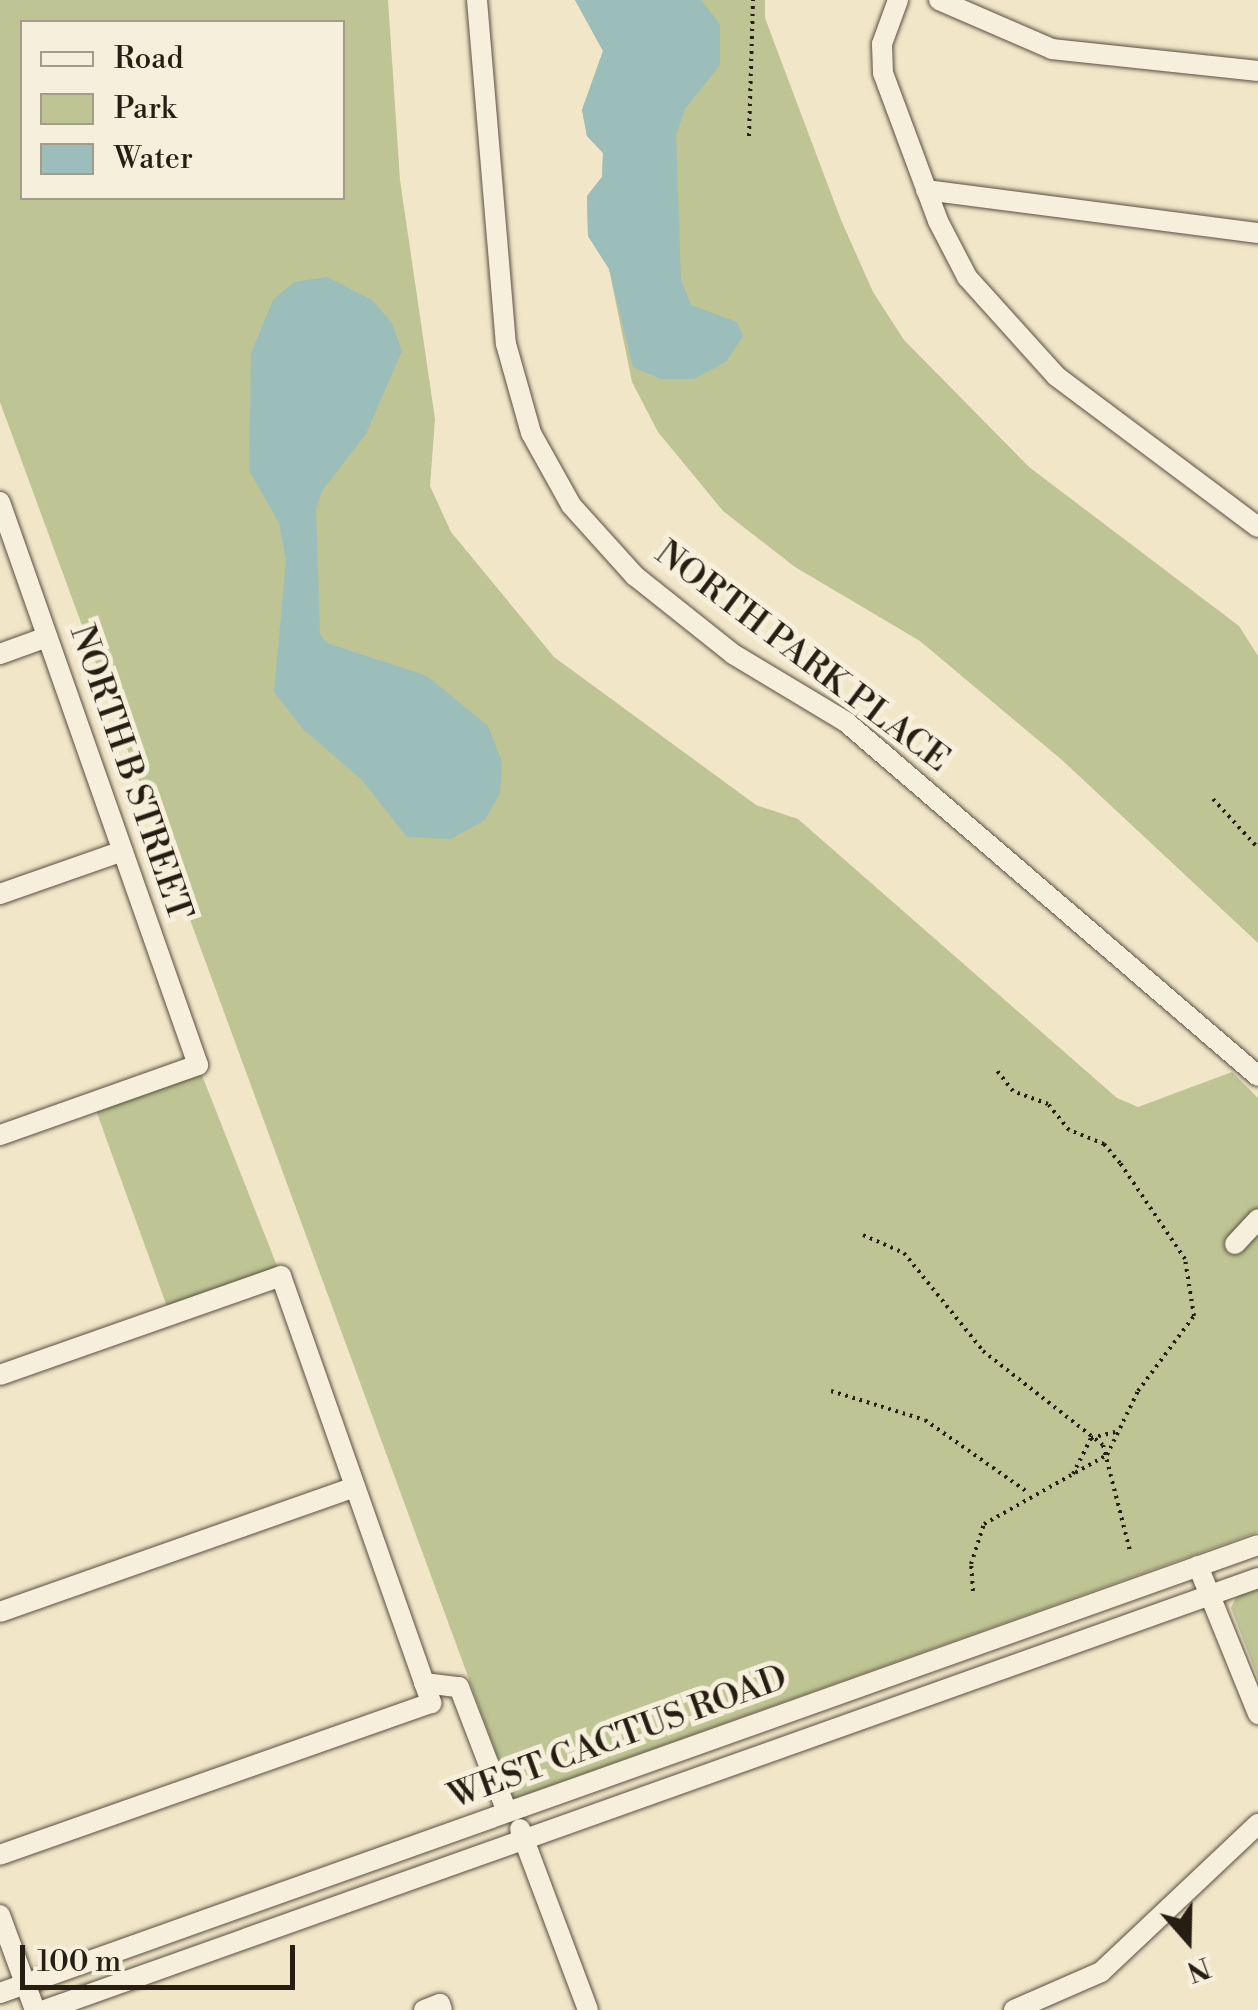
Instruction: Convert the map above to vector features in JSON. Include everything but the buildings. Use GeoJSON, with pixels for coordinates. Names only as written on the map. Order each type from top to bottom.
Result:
{"type":"FeatureCollection","features":[{"type":"Feature","properties":{"kind":"street","name":"NORTH PARK PLACE"},"geometry":{"type":"LineString","coordinates":[[477,0],[506,344],[530,433],[571,505],[636,576],[733,654],[846,722],[1258,1076]]}},
{"type":"Feature","properties":{"kind":"street"},"geometry":{"type":"LineString","coordinates":[[898,0],[882,44],[882,73],[926,190],[967,277],[1027,350],[1258,527]]}},
{"type":"Feature","properties":{"kind":"street"},"geometry":{"type":"LineString","coordinates":[[939,0],[1052,49],[1258,71]]}},
{"type":"Feature","properties":{"kind":"street"},"geometry":{"type":"LineString","coordinates":[[926,190],[1258,232]]}},
{"type":"Feature","properties":{"kind":"street","name":"NORTH B STREET"},"geometry":{"type":"LineString","coordinates":[[0,502],[198,1065],[0,1135]]}},
{"type":"Feature","properties":{"kind":"street"},"geometry":{"type":"LineString","coordinates":[[0,654],[48,637]]}},
{"type":"Feature","properties":{"kind":"street"},"geometry":{"type":"LineString","coordinates":[[0,894],[122,851]]}},
{"type":"Feature","properties":{"kind":"street"},"geometry":{"type":"LineString","coordinates":[[1235,1244],[1258,1219]]}},
{"type":"Feature","properties":{"kind":"street"},"geometry":{"type":"LineString","coordinates":[[0,1375],[281,1276],[427,1693]]}},
{"type":"Feature","properties":{"kind":"street"},"geometry":{"type":"LineString","coordinates":[[0,1612],[355,1487]]}},
{"type":"Feature","properties":{"kind":"street","name":"WEST CACTUS ROAD"},"geometry":{"type":"LineString","coordinates":[[0,1994],[1258,1545]]}},
{"type":"Feature","properties":{"kind":"street"},"geometry":{"type":"LineString","coordinates":[[1198,1566],[1258,1714]]}},
{"type":"Feature","properties":{"kind":"street","name":"WEST CACTUS ROAD"},"geometry":{"type":"LineString","coordinates":[[46,2010],[1258,1578]]}},
{"type":"Feature","properties":{"kind":"street"},"geometry":{"type":"LineString","coordinates":[[0,1855],[427,1693],[459,1687],[524,1840],[588,2010]]}},
{"type":"Feature","properties":{"kind":"street"},"geometry":{"type":"LineString","coordinates":[[1014,2010],[1101,1972],[1258,1824]]}},
{"type":"Feature","properties":{"kind":"street"},"geometry":{"type":"LineString","coordinates":[[0,1914],[35,2010]]}},
{"type":"Feature","properties":{"kind":"path"},"geometry":{"type":"LineString","coordinates":[[749,136],[753,0]]}},
{"type":"Feature","properties":{"kind":"path"},"geometry":{"type":"LineString","coordinates":[[1214,799],[1258,848]]}},
{"type":"Feature","properties":{"kind":"path"},"geometry":{"type":"LineString","coordinates":[[973,1591],[972,1564],[984,1524],[1029,1494],[1107,1455],[1115,1432],[1194,1316],[1185,1259],[1104,1144],[1070,1130],[1048,1104],[1013,1091],[995,1068]]}},
{"type":"Feature","properties":{"kind":"path"},"geometry":{"type":"LineString","coordinates":[[862,1235],[904,1253],[983,1351],[1107,1455],[1130,1552]]}},
{"type":"Feature","properties":{"kind":"path"},"geometry":{"type":"LineString","coordinates":[[831,1391],[925,1420],[1013,1487],[1029,1494]]}},
{"type":"Feature","properties":{"kind":"path"},"geometry":{"type":"LineString","coordinates":[[1072,1474],[1091,1438],[1115,1432]]}},
{"type":"Feature","properties":{"kind":"path"},"geometry":{"type":"LineString","coordinates":[[1013,1487],[1015,1502]]}},
{"type":"Feature","properties":{"kind":"green space"},"geometry":{"type":"Polygon","coordinates":[[[0,0],[388,0],[400,180],[435,419],[430,486],[451,532],[554,657],[756,805],[798,819],[1117,1098],[1138,1107],[1232,1072],[1258,1098],[1258,1532],[513,1799],[0,402],[0,0]]]}},
{"type":"Feature","properties":{"kind":"green space"},"geometry":{"type":"Polygon","coordinates":[[[575,0],[765,0],[765,18],[841,220],[873,292],[904,340],[1029,467],[1239,626],[1258,656],[1258,943],[1062,760],[920,641],[795,567],[723,511],[658,432],[632,382],[609,269],[588,236],[587,196],[602,177],[603,153],[587,136],[582,110],[603,51],[575,0]]]}},
{"type":"Feature","properties":{"kind":"green space"},"geometry":{"type":"Polygon","coordinates":[[[198,1065],[281,1276],[170,1315],[93,1102],[198,1065]]]}},
{"type":"Feature","properties":{"kind":"green space"},"geometry":{"type":"Polygon","coordinates":[[[1258,1586],[1258,1678],[1231,1608],[1237,1595],[1258,1586]]]}},
{"type":"Feature","properties":{"kind":"water"},"geometry":{"type":"Polygon","coordinates":[[[575,0],[701,0],[720,24],[720,65],[685,109],[676,135],[681,280],[691,305],[737,322],[743,336],[726,362],[694,379],[661,379],[633,367],[609,269],[588,236],[587,196],[602,177],[603,153],[587,136],[582,110],[603,51],[575,0]]]}},
{"type":"Feature","properties":{"kind":"water"},"geometry":{"type":"Polygon","coordinates":[[[327,277],[372,300],[392,323],[402,351],[366,434],[322,491],[316,510],[320,634],[327,643],[427,676],[488,726],[502,762],[500,793],[485,820],[451,839],[407,837],[361,779],[303,729],[274,692],[286,560],[279,523],[249,470],[251,353],[273,300],[294,282],[327,277]]]}}]}
